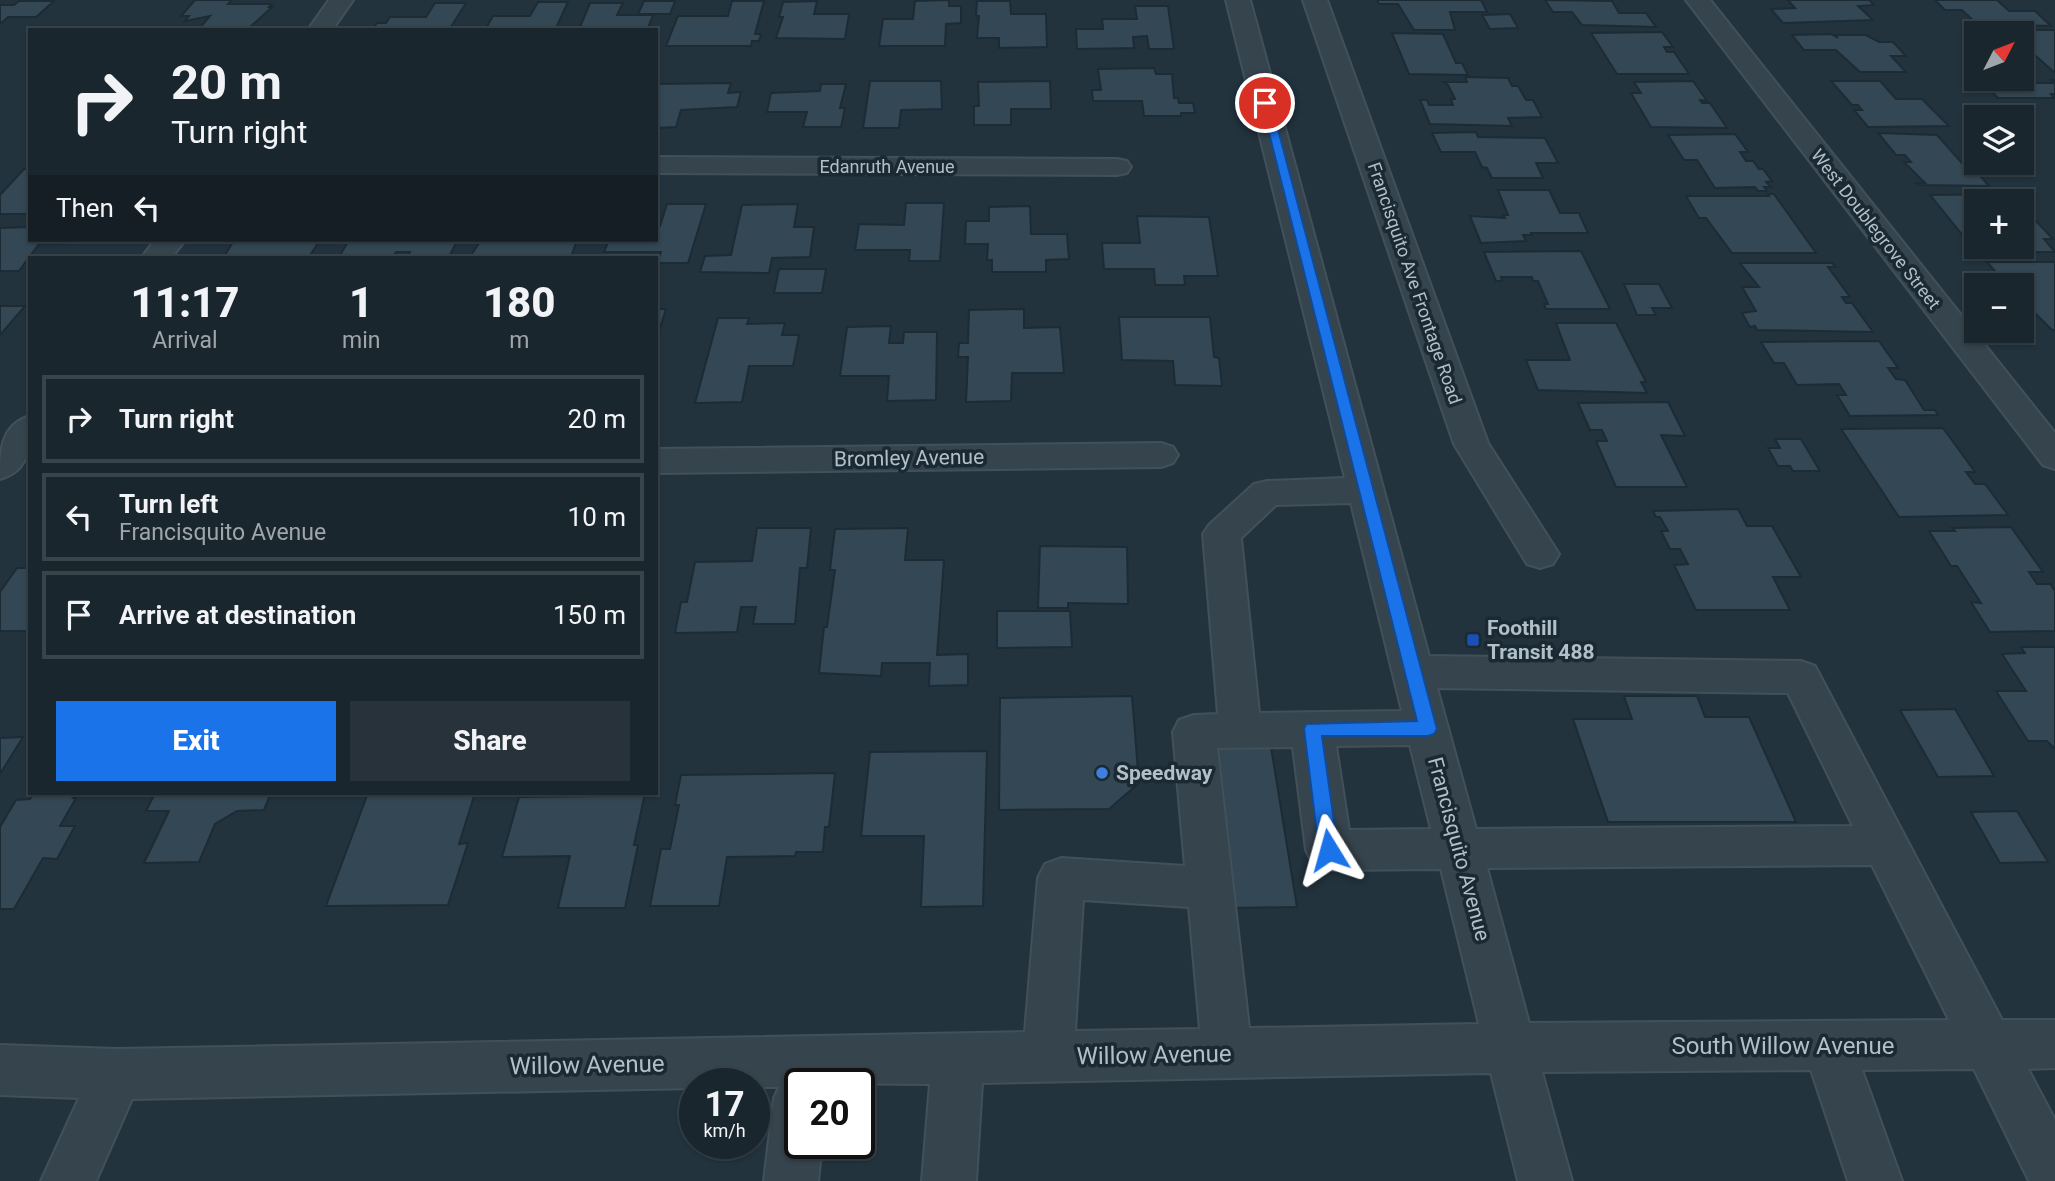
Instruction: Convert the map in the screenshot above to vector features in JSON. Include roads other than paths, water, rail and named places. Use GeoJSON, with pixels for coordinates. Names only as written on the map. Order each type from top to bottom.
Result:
{"type":"FeatureCollection","features":[{"type":"Feature","properties":{"kind":"street"},"geometry":{"type":"LineString","coordinates":[[321,28],[341,0]]}},
{"type":"Feature","properties":{"kind":"street","name":"Francisquito Avenue"},"geometry":{"type":"LineString","coordinates":[[1238,0],[1545,1181]]}},
{"type":"Feature","properties":{"kind":"street","name":"Francisquito Ave Frontage Road"},"geometry":{"type":"LineString","coordinates":[[1315,0],[1471,444],[1540,554]]}},
{"type":"Feature","properties":{"kind":"street","name":"West Doublegrove Street"},"geometry":{"type":"LineString","coordinates":[[1698,0],[2055,457]]}},
{"type":"Feature","properties":{"kind":"street","name":"Edanruth Avenue"},"geometry":{"type":"LineString","coordinates":[[658,165],[1117,167]]}},
{"type":"Feature","properties":{"kind":"street"},"geometry":{"type":"LineString","coordinates":[[158,256],[168,242]]}},
{"type":"Feature","properties":{"kind":"street"},"geometry":{"type":"LineString","coordinates":[[0,468],[28,430]]}},
{"type":"Feature","properties":{"kind":"street","name":"Bromley Avenue"},"geometry":{"type":"LineString","coordinates":[[658,461],[1161,455]]}},
{"type":"Feature","properties":{"kind":"street"},"geometry":{"type":"LineString","coordinates":[[0,468],[28,468]]}},
{"type":"Feature","properties":{"kind":"street"},"geometry":{"type":"LineString","coordinates":[[1240,730],[1222,534],[1267,493],[1366,490]]}},
{"type":"Feature","properties":{"kind":"street"},"geometry":{"type":"LineString","coordinates":[[1413,672],[1801,677],[2055,1175]]}},
{"type":"Feature","properties":{"kind":"street"},"geometry":{"type":"LineString","coordinates":[[1312,729],[1329,850],[1885,845]]}},
{"type":"Feature","properties":{"kind":"street"},"geometry":{"type":"LineString","coordinates":[[1227,1053],[1194,732],[1428,729]]}},
{"type":"Feature","properties":{"kind":"street"},"geometry":{"type":"LineString","coordinates":[[1048,1057],[1061,878],[1210,888]]}},
{"type":"Feature","properties":{"kind":"street","name":"South Willow Avenue"},"geometry":{"type":"LineString","coordinates":[[1510,1048],[2055,1044]]}},
{"type":"Feature","properties":{"kind":"street"},"geometry":{"type":"LineString","coordinates":[[1828,1046],[1875,1181]]}},
{"type":"Feature","properties":{"kind":"street","name":"Willow Avenue"},"geometry":{"type":"LineString","coordinates":[[875,1070],[958,1058],[1510,1048]]}},
{"type":"Feature","properties":{"kind":"street"},"geometry":{"type":"LineString","coordinates":[[949,1181],[958,1058]]}},
{"type":"Feature","properties":{"kind":"street","name":"Willow Avenue"},"geometry":{"type":"LineString","coordinates":[[0,1070],[117,1074],[784,1081]]}},
{"type":"Feature","properties":{"kind":"street"},"geometry":{"type":"LineString","coordinates":[[68,1181],[117,1074]]}},
{"type":"Feature","properties":{"kind":"street"},"geometry":{"type":"LineString","coordinates":[[791,1181],[793,1159]]}},
{"type":"Feature","properties":{"kind":"place","name":"Foothill Transit 488"},"geometry":{"type":"Point","coordinates":[1473,640]}},
{"type":"Feature","properties":{"kind":"place","name":"Speedway"},"geometry":{"type":"Point","coordinates":[1102,773]}}]}
